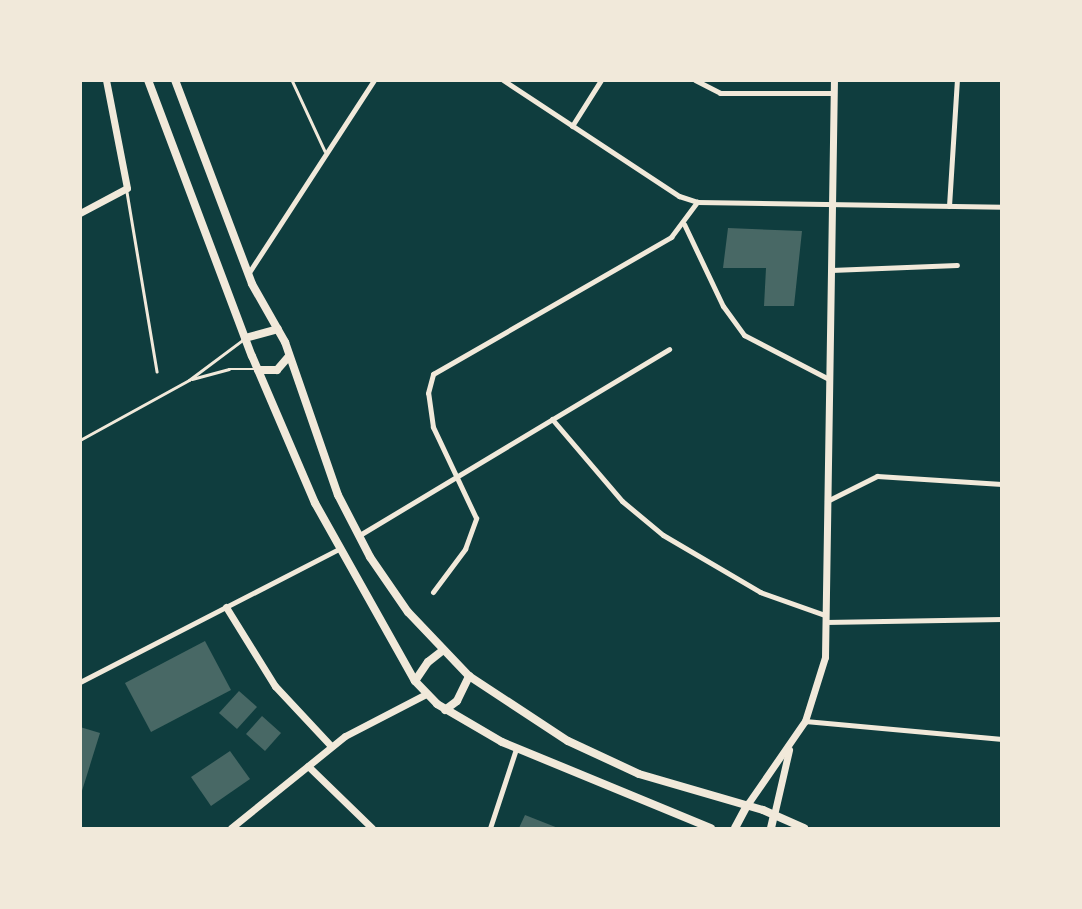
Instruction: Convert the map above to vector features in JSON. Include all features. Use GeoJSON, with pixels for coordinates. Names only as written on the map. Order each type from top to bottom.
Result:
{"type":"FeatureCollection","features":[{"type":"Feature","properties":{"kind":"main road"},"geometry":{"type":"LineString","coordinates":[[148,80],[245,338],[337,550],[415,681],[445,710],[516,749],[711,828]]}},
{"type":"Feature","properties":{"kind":"main road"},"geometry":{"type":"LineString","coordinates":[[175,80],[248,274],[278,329],[314,435],[358,536],[392,590],[442,651],[469,676],[518,712],[589,753],[662,782],[747,805],[804,828]]}},
{"type":"Feature","properties":{"kind":"main road"},"geometry":{"type":"LineString","coordinates":[[245,338],[278,329]]}},
{"type":"Feature","properties":{"kind":"main road"},"geometry":{"type":"LineString","coordinates":[[258,370],[277,370],[289,356]]}},
{"type":"Feature","properties":{"kind":"main road"},"geometry":{"type":"LineString","coordinates":[[415,681],[428,662],[442,651]]}},
{"type":"Feature","properties":{"kind":"main road"},"geometry":{"type":"LineString","coordinates":[[445,710],[457,701],[469,676]]}},
{"type":"Feature","properties":{"kind":"main road"},"geometry":{"type":"LineString","coordinates":[[735,828],[747,805]]}},
{"type":"Feature","properties":{"kind":"main road"},"geometry":{"type":"LineString","coordinates":[[771,828],[774,815]]}},
{"type":"Feature","properties":{"kind":"street"},"geometry":{"type":"LineString","coordinates":[[80,213],[127,188],[106,80]]}},
{"type":"Feature","properties":{"kind":"street"},"geometry":{"type":"LineString","coordinates":[[248,274],[373,80]]}},
{"type":"Feature","properties":{"kind":"street"},"geometry":{"type":"LineString","coordinates":[[503,80],[679,196],[697,202],[1002,207]]}},
{"type":"Feature","properties":{"kind":"street"},"geometry":{"type":"LineString","coordinates":[[572,126],[601,80]]}},
{"type":"Feature","properties":{"kind":"street"},"geometry":{"type":"LineString","coordinates":[[695,80],[720,93],[834,93]]}},
{"type":"Feature","properties":{"kind":"street"},"geometry":{"type":"LineString","coordinates":[[747,805],[805,721],[825,657],[834,80]]}},
{"type":"Feature","properties":{"kind":"street"},"geometry":{"type":"LineString","coordinates":[[949,206],[957,80]]}},
{"type":"Feature","properties":{"kind":"street"},"geometry":{"type":"LineString","coordinates":[[433,592],[474,533],[476,518],[433,427],[428,393],[433,374],[671,237],[684,224],[697,202]]}},
{"type":"Feature","properties":{"kind":"street"},"geometry":{"type":"LineString","coordinates":[[684,224],[723,306],[744,335],[829,379]]}},
{"type":"Feature","properties":{"kind":"street"},"geometry":{"type":"LineString","coordinates":[[831,270],[957,265]]}},
{"type":"Feature","properties":{"kind":"street"},"geometry":{"type":"LineString","coordinates":[[358,536],[669,349]]}},
{"type":"Feature","properties":{"kind":"street"},"geometry":{"type":"LineString","coordinates":[[552,419],[622,501],[663,536],[760,592],[825,619],[1002,619]]}},
{"type":"Feature","properties":{"kind":"street"},"geometry":{"type":"LineString","coordinates":[[827,501],[877,476],[1002,484]]}},
{"type":"Feature","properties":{"kind":"street"},"geometry":{"type":"LineString","coordinates":[[80,682],[337,550]]}},
{"type":"Feature","properties":{"kind":"street"},"geometry":{"type":"LineString","coordinates":[[226,607],[270,679],[331,746]]}},
{"type":"Feature","properties":{"kind":"street"},"geometry":{"type":"LineString","coordinates":[[231,828],[331,746],[426,694]]}},
{"type":"Feature","properties":{"kind":"street"},"geometry":{"type":"LineString","coordinates":[[805,721],[1002,739]]}},
{"type":"Feature","properties":{"kind":"street"},"geometry":{"type":"LineString","coordinates":[[774,815],[790,746]]}},
{"type":"Feature","properties":{"kind":"street"},"geometry":{"type":"LineString","coordinates":[[489,828],[516,749]]}},
{"type":"Feature","properties":{"kind":"street"},"geometry":{"type":"LineString","coordinates":[[308,766],[373,828]]}},
{"type":"Feature","properties":{"kind":"lane"},"geometry":{"type":"LineString","coordinates":[[292,80],[325,151]]}},
{"type":"Feature","properties":{"kind":"lane"},"geometry":{"type":"LineString","coordinates":[[127,188],[157,372]]}},
{"type":"Feature","properties":{"kind":"lane"},"geometry":{"type":"LineString","coordinates":[[80,440],[189,380],[245,338]]}},
{"type":"Feature","properties":{"kind":"lane"},"geometry":{"type":"LineString","coordinates":[[189,380],[238,368],[258,370]]}},
{"type":"Feature","properties":{"kind":"building"},"geometry":{"type":"Polygon","coordinates":[[[728,228],[802,231],[794,306],[764,306],[766,268],[723,268],[728,228]]]}},
{"type":"Feature","properties":{"kind":"building"},"geometry":{"type":"Polygon","coordinates":[[[205,641],[231,690],[151,732],[125,683],[205,641]]]}},
{"type":"Feature","properties":{"kind":"building"},"geometry":{"type":"Polygon","coordinates":[[[239,691],[257,707],[237,729],[219,713],[239,691]]]}},
{"type":"Feature","properties":{"kind":"building"},"geometry":{"type":"Polygon","coordinates":[[[262,716],[281,733],[265,751],[246,734],[262,716]]]}},
{"type":"Feature","properties":{"kind":"building"},"geometry":{"type":"Polygon","coordinates":[[[80,727],[100,733],[81,794],[80,794],[80,727]]]}},
{"type":"Feature","properties":{"kind":"building"},"geometry":{"type":"Polygon","coordinates":[[[230,751],[250,779],[211,806],[191,777],[230,751]]]}},
{"type":"Feature","properties":{"kind":"building"},"geometry":{"type":"Polygon","coordinates":[[[525,815],[558,828],[519,828],[525,815]]]}}]}
